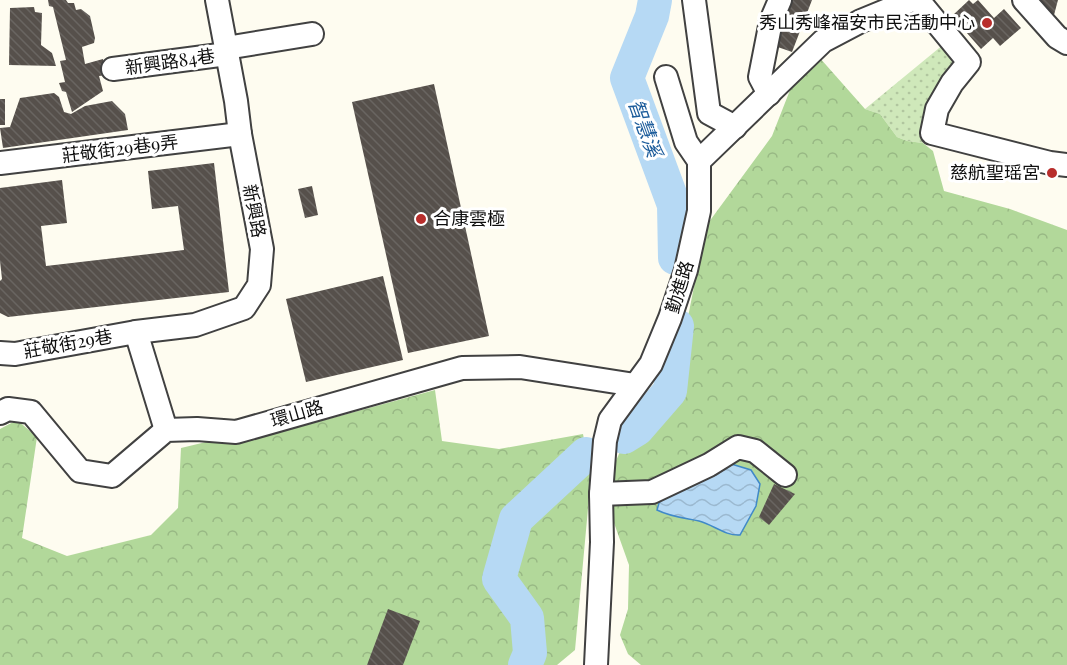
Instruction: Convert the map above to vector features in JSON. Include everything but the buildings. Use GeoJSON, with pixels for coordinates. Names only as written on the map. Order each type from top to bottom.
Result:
{"type":"FeatureCollection","features":[{"type":"Feature","properties":{"kind":"street","name":"新興路"},"geometry":{"type":"LineString","coordinates":[[136,332],[195,325],[244,308],[259,285],[262,249],[217,0]]}},
{"type":"Feature","properties":{"kind":"street"},"geometry":{"type":"LineString","coordinates":[[694,0],[709,113],[735,127]]}},
{"type":"Feature","properties":{"kind":"street"},"geometry":{"type":"LineString","coordinates":[[769,94],[760,77],[771,21],[780,0]]}},
{"type":"Feature","properties":{"kind":"street"},"geometry":{"type":"LineString","coordinates":[[666,77],[686,142],[699,161],[823,41],[861,21],[912,0]]}},
{"type":"Feature","properties":{"kind":"street"},"geometry":{"type":"LineString","coordinates":[[918,0],[969,62],[952,83],[937,109],[932,133],[1050,163],[1067,165]]}},
{"type":"Feature","properties":{"kind":"street"},"geometry":{"type":"LineString","coordinates":[[1024,0],[1057,37],[1067,43]]}},
{"type":"Feature","properties":{"kind":"street","name":"新興路84巷"},"geometry":{"type":"LineString","coordinates":[[112,69],[227,51],[312,34]]}},
{"type":"Feature","properties":{"kind":"street","name":"莊敬街29巷9弄"},"geometry":{"type":"LineString","coordinates":[[0,163],[240,134]]}},
{"type":"Feature","properties":{"kind":"street","name":"勤進路"},"geometry":{"type":"LineString","coordinates":[[596,665],[602,542],[601,494],[605,441],[610,420],[651,364],[670,318],[686,270],[699,211],[699,161]]}},
{"type":"Feature","properties":{"kind":"street"},"geometry":{"type":"LineString","coordinates":[[0,413],[8,409],[31,412],[80,471],[112,476],[166,430],[136,332]]}},
{"type":"Feature","properties":{"kind":"street","name":"莊敬街29巷"},"geometry":{"type":"LineString","coordinates":[[0,353],[15,354],[136,332]]}},
{"type":"Feature","properties":{"kind":"street","name":"環山路"},"geometry":{"type":"LineString","coordinates":[[166,430],[197,429],[236,432],[462,368],[520,367],[635,385]]}},
{"type":"Feature","properties":{"kind":"street"},"geometry":{"type":"LineString","coordinates":[[601,494],[652,492],[709,465],[738,447],[755,451],[785,475]]}},
{"type":"Feature","properties":{"kind":"green space"},"geometry":{"type":"Polygon","coordinates":[[[944,44],[959,63],[928,112],[923,143],[897,137],[880,114],[865,109],[944,44]]]}},
{"type":"Feature","properties":{"kind":"green space"},"geometry":{"type":"Polygon","coordinates":[[[819,57],[865,109],[880,114],[897,137],[923,143],[933,151],[944,191],[1010,209],[1067,230],[1067,665],[641,665],[628,654],[620,635],[628,609],[629,565],[614,523],[610,481],[614,465],[638,412],[666,377],[689,312],[706,226],[772,136],[792,85],[819,57]]]}},
{"type":"Feature","properties":{"kind":"green space"},"geometry":{"type":"Polygon","coordinates":[[[435,390],[442,441],[499,449],[583,434],[591,476],[575,650],[557,665],[0,665],[0,429],[17,420],[37,437],[22,538],[67,556],[151,535],[178,508],[181,448],[206,442],[248,441],[435,390]]]}},
{"type":"Feature","properties":{"kind":"water"},"geometry":{"type":"Polygon","coordinates":[[[728,463],[751,470],[760,484],[756,506],[740,535],[729,534],[699,521],[657,510],[664,495],[728,463]]]}},
{"type":"Feature","properties":{"kind":"waterway","name":"智慧溪"},"geometry":{"type":"LineString","coordinates":[[655,0],[652,16],[627,78],[674,205],[675,258]]}},
{"type":"Feature","properties":{"kind":"waterway","name":"智慧溪"},"geometry":{"type":"LineString","coordinates":[[624,437],[637,429],[670,391],[677,326]]}},
{"type":"Feature","properties":{"kind":"waterway","name":"智慧溪"},"geometry":{"type":"LineString","coordinates":[[525,665],[530,653],[527,618],[499,579],[516,519],[586,454]]}},
{"type":"Feature","properties":{"kind":"place","name":"秀山秀峰福安市民活動中心"},"geometry":{"type":"Point","coordinates":[987,23]}},
{"type":"Feature","properties":{"kind":"place","name":"慈航聖瑶宮"},"geometry":{"type":"Point","coordinates":[1052,173]}},
{"type":"Feature","properties":{"kind":"place","name":"合康雲極"},"geometry":{"type":"Point","coordinates":[421,219]}}]}
